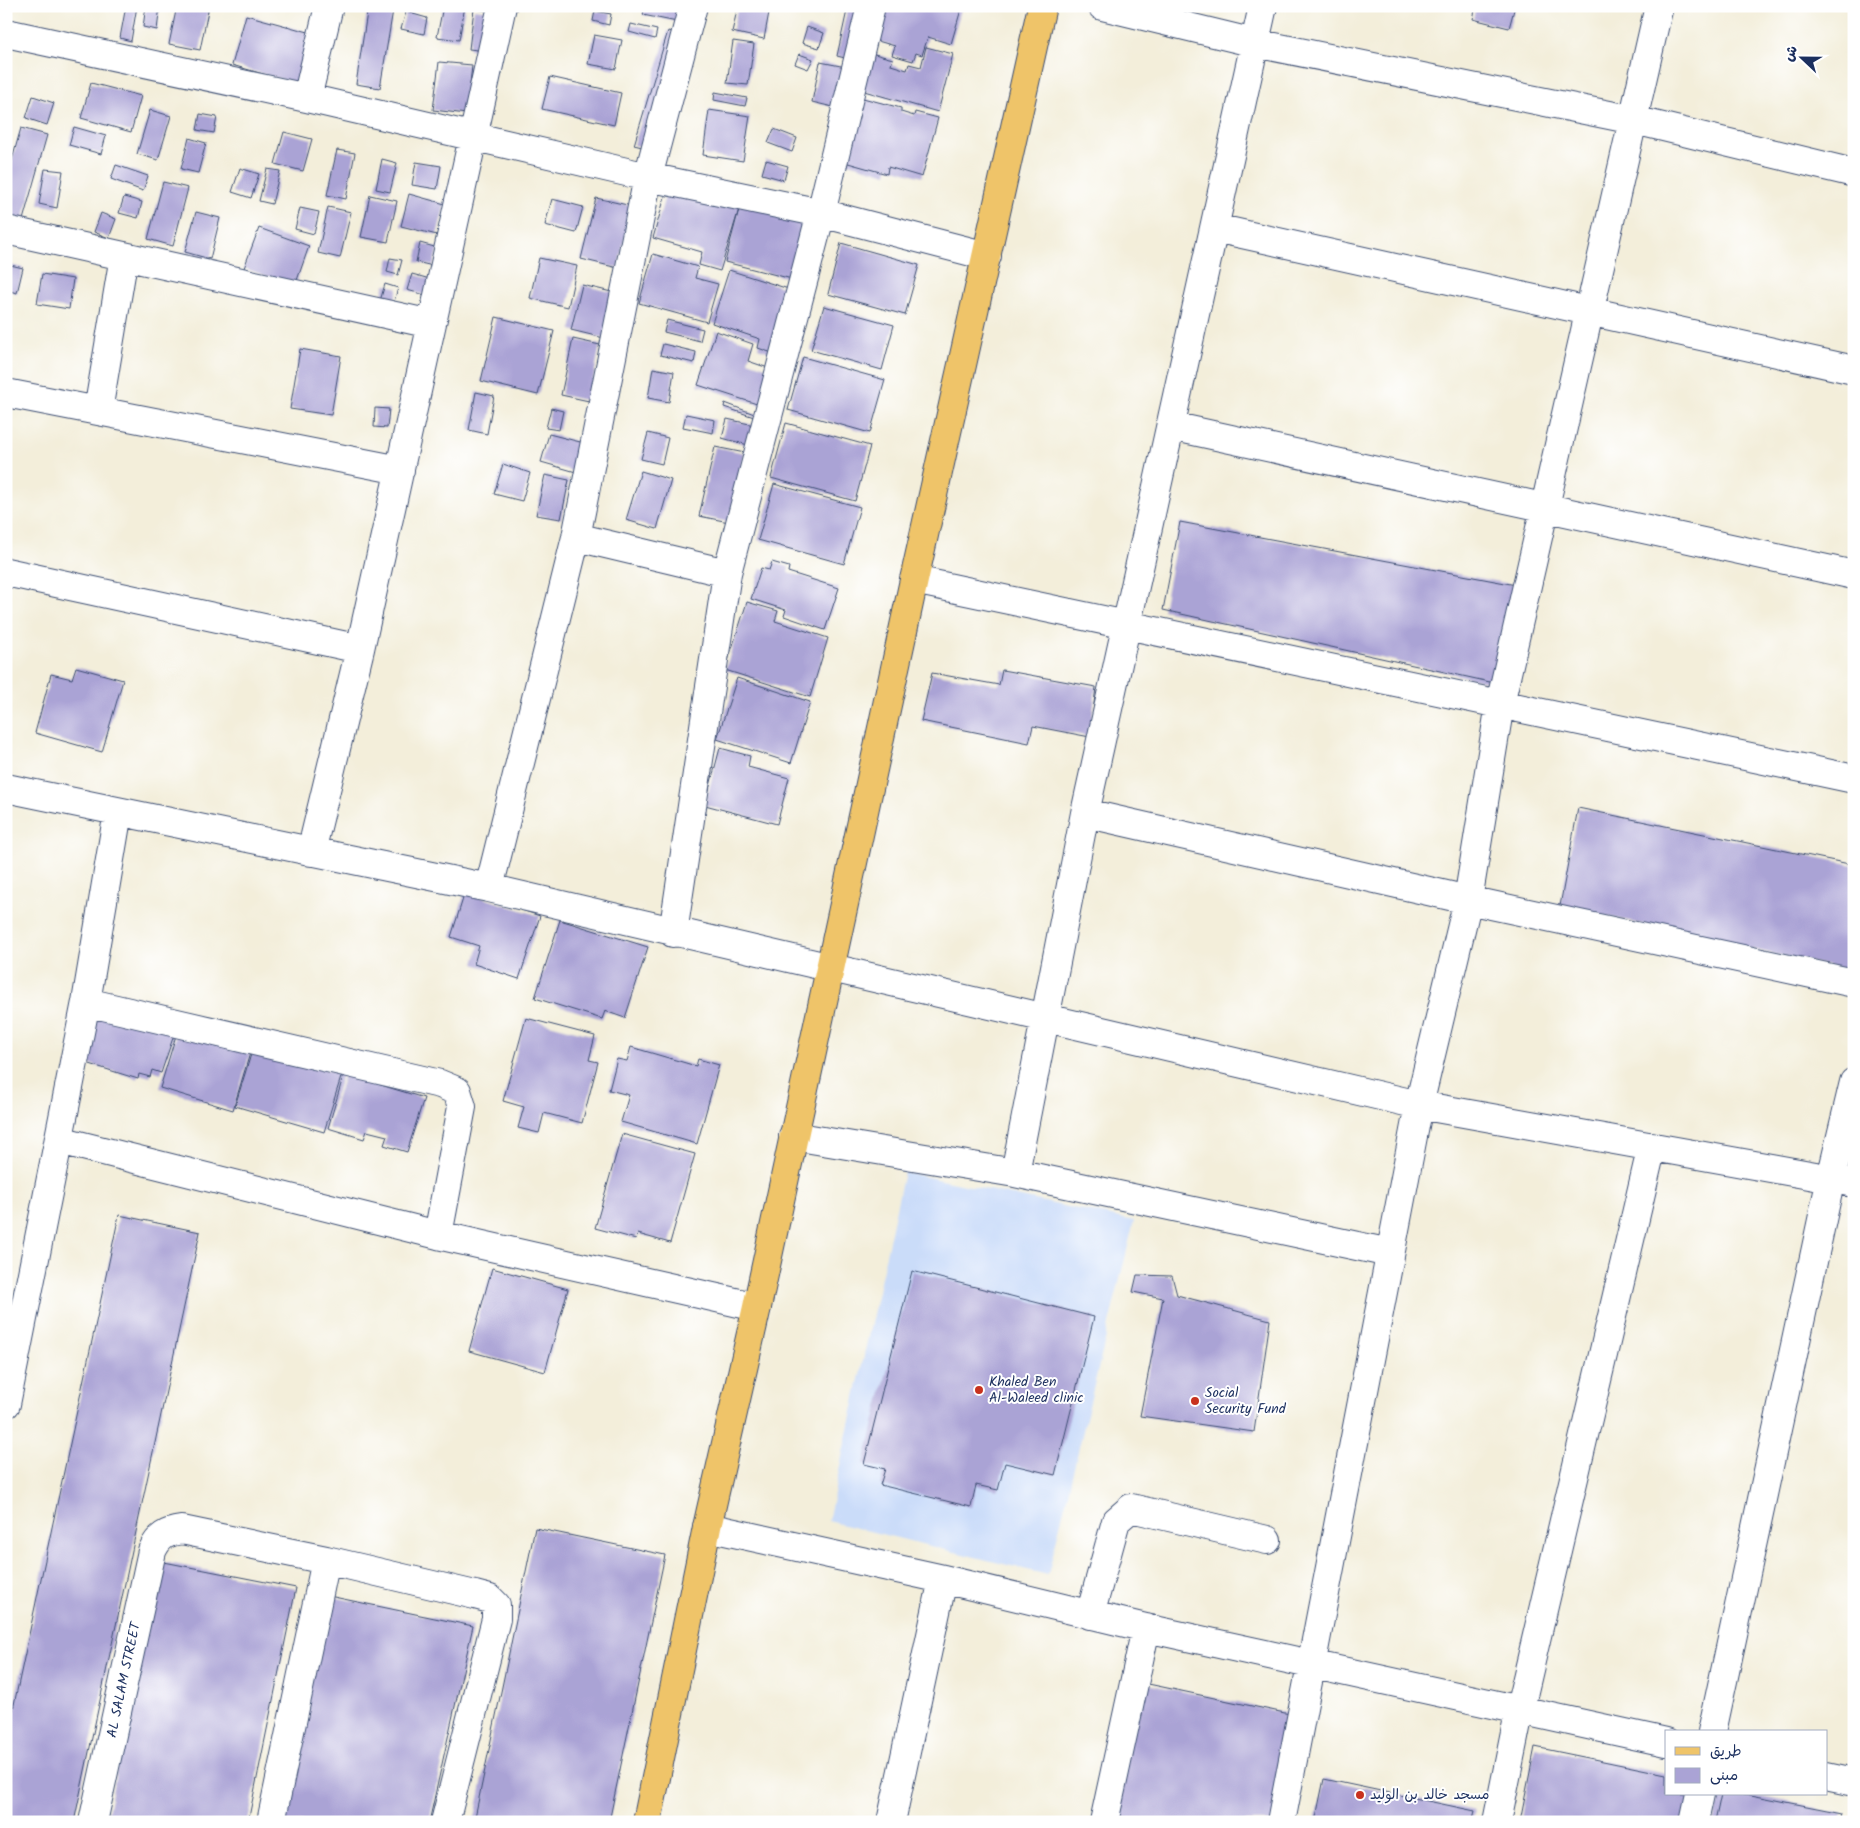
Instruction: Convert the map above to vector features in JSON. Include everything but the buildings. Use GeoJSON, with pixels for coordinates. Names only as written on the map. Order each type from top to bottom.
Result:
{"type":"FeatureCollection","features":[{"type":"Feature","properties":{"kind":"main road"},"geometry":{"type":"LineString","coordinates":[[647,1822],[707,1527],[757,1306],[914,580],[1042,6]]}},
{"type":"Feature","properties":{"kind":"street"},"geometry":{"type":"LineString","coordinates":[[307,98],[329,6]]}},
{"type":"Feature","properties":{"kind":"street"},"geometry":{"type":"LineString","coordinates":[[311,852],[360,649],[502,6]]}},
{"type":"Feature","properties":{"kind":"street"},"geometry":{"type":"LineString","coordinates":[[489,888],[576,537],[648,177],[693,6]]}},
{"type":"Feature","properties":{"kind":"street"},"geometry":{"type":"LineString","coordinates":[[673,933],[727,572],[821,213],[871,6]]}},
{"type":"Feature","properties":{"kind":"street"},"geometry":{"type":"LineString","coordinates":[[1102,6],[1255,42],[1634,120],[1854,173]]}},
{"type":"Feature","properties":{"kind":"street"},"geometry":{"type":"LineString","coordinates":[[1015,1173],[1085,813],[1263,6]]}},
{"type":"Feature","properties":{"kind":"street"},"geometry":{"type":"LineString","coordinates":[[1281,1822],[1419,1105],[1468,900],[1500,704],[1659,6]]}},
{"type":"Feature","properties":{"kind":"street"},"geometry":{"type":"LineString","coordinates":[[6,33],[307,98],[648,177],[821,213],[987,256]]}},
{"type":"Feature","properties":{"kind":"street"},"geometry":{"type":"LineString","coordinates":[[1215,228],[1854,370]]}},
{"type":"Feature","properties":{"kind":"street"},"geometry":{"type":"LineString","coordinates":[[6,230],[431,324]]}},
{"type":"Feature","properties":{"kind":"street"},"geometry":{"type":"LineString","coordinates":[[98,411],[124,256]]}},
{"type":"Feature","properties":{"kind":"street"},"geometry":{"type":"LineString","coordinates":[[6,393],[400,470]]}},
{"type":"Feature","properties":{"kind":"street"},"geometry":{"type":"LineString","coordinates":[[1171,426],[1546,506],[1854,575]]}},
{"type":"Feature","properties":{"kind":"street"},"geometry":{"type":"LineString","coordinates":[[576,537],[727,572]]}},
{"type":"Feature","properties":{"kind":"street"},"geometry":{"type":"LineString","coordinates":[[6,572],[360,649]]}},
{"type":"Feature","properties":{"kind":"street"},"geometry":{"type":"LineString","coordinates":[[914,580],[1854,779]]}},
{"type":"Feature","properties":{"kind":"street"},"geometry":{"type":"LineString","coordinates":[[6,788],[489,888],[673,933],[1044,1016],[1419,1105],[1842,1180]]}},
{"type":"Feature","properties":{"kind":"street"},"geometry":{"type":"LineString","coordinates":[[6,1404],[86,1002],[118,812]]}},
{"type":"Feature","properties":{"kind":"street"},"geometry":{"type":"LineString","coordinates":[[1085,813],[1468,900],[1854,983]]}},
{"type":"Feature","properties":{"kind":"street"},"geometry":{"type":"LineString","coordinates":[[86,1002],[440,1084],[458,1091],[462,1107],[438,1235]]}},
{"type":"Feature","properties":{"kind":"street"},"geometry":{"type":"LineString","coordinates":[[1712,1730],[1842,1180],[1854,1082]]}},
{"type":"Feature","properties":{"kind":"street"},"geometry":{"type":"LineString","coordinates":[[793,1136],[1015,1173],[1390,1253]]}},
{"type":"Feature","properties":{"kind":"street"},"geometry":{"type":"LineString","coordinates":[[59,1140],[438,1235],[757,1306]]}},
{"type":"Feature","properties":{"kind":"street"},"geometry":{"type":"LineString","coordinates":[[1497,1822],[1520,1708],[1652,1146]]}},
{"type":"Feature","properties":{"kind":"street"},"geometry":{"type":"LineString","coordinates":[[1090,1615],[1116,1521],[1131,1508],[1266,1540]]}},
{"type":"Feature","properties":{"kind":"street"},"geometry":{"type":"LineString","coordinates":[[707,1527],[944,1579],[1146,1628],[1520,1708],[1665,1742]]}},
{"type":"Feature","properties":{"kind":"street","name":"AL SALAM STREET"},"geometry":{"type":"LineString","coordinates":[[93,1822],[152,1551],[158,1539],[168,1532],[182,1530],[326,1560]]}},
{"type":"Feature","properties":{"kind":"street"},"geometry":{"type":"LineString","coordinates":[[271,1822],[326,1560],[490,1599],[496,1605],[496,1619],[444,1822]]}},
{"type":"Feature","properties":{"kind":"street"},"geometry":{"type":"LineString","coordinates":[[891,1822],[944,1579]]}},
{"type":"Feature","properties":{"kind":"street"},"geometry":{"type":"LineString","coordinates":[[1104,1822],[1146,1628]]}},
{"type":"Feature","properties":{"kind":"street"},"geometry":{"type":"LineString","coordinates":[[1828,1776],[1854,1782]]}},
{"type":"Feature","properties":{"kind":"street"},"geometry":{"type":"LineString","coordinates":[[1694,1822],[1700,1796]]}},
{"type":"Feature","properties":{"kind":"shaded area"},"geometry":{"type":"Polygon","coordinates":[[[904,1172],[1134,1221],[1048,1575],[828,1521],[904,1172]]]}},
{"type":"Feature","properties":{"kind":"place","name":"Khaled Ben Al-Waleed clinic"},"geometry":{"type":"Point","coordinates":[979,1390]}},
{"type":"Feature","properties":{"kind":"place","name":"Social Security Fund"},"geometry":{"type":"Point","coordinates":[1195,1401]}},
{"type":"Feature","properties":{"kind":"place","name":"مسجد خالد بن الوليد"},"geometry":{"type":"Point","coordinates":[1360,1795]}}]}
